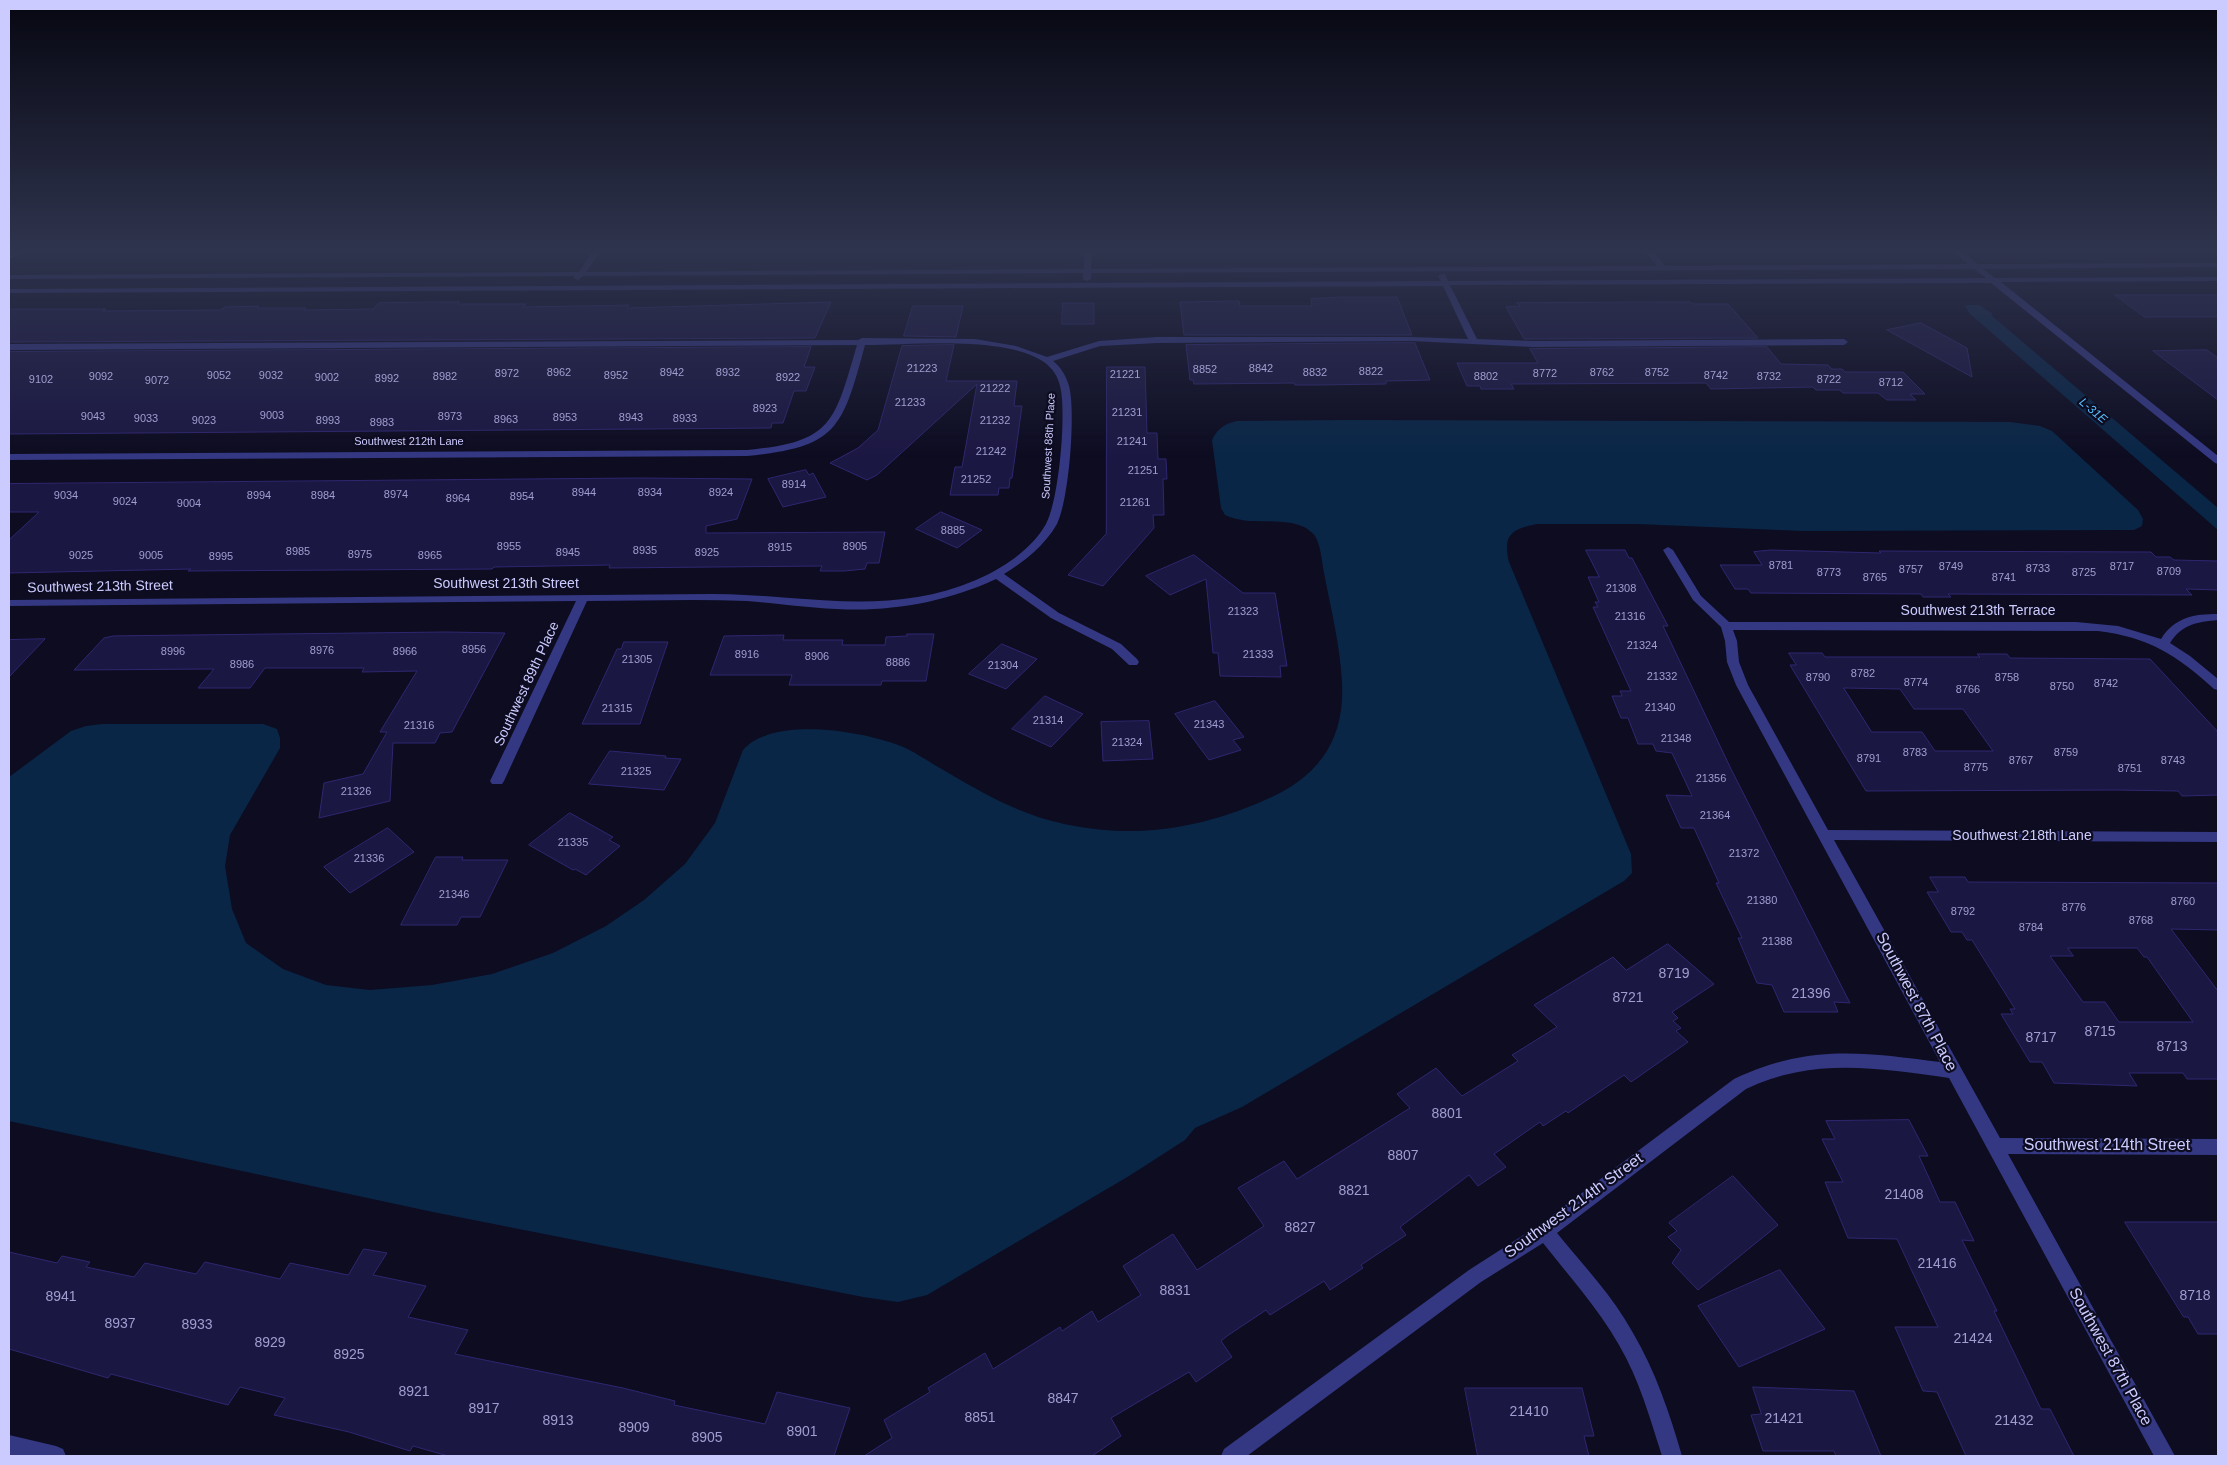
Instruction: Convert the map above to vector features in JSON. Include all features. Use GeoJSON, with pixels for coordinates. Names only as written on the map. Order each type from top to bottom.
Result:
{"type":"FeatureCollection","features":[{"type":"Feature","properties":{"kind":"street"},"geometry":{"type":"LineString","coordinates":[[1463,320],[1474,342]]}},
{"type":"Feature","properties":{"kind":"street"},"geometry":{"type":"LineString","coordinates":[[2044,320],[2218,461]]}},
{"type":"Feature","properties":{"kind":"street"},"geometry":{"type":"LineString","coordinates":[[9,347],[975,342],[1012,348],[1046,360],[1083,347],[1134,340],[1412,339],[1534,344],[1844,342]]}},
{"type":"Feature","properties":{"kind":"street","name":"Southwest 212th Lane"},"geometry":{"type":"LineString","coordinates":[[9,457],[747,453],[777,451],[808,442],[827,431],[841,412],[862,342]]}},
{"type":"Feature","properties":{"kind":"street","name":"Southwest 88th Place"},"geometry":{"type":"LineString","coordinates":[[997,574],[1014,562],[1042,536],[1052,523],[1059,503],[1066,396],[1059,373],[1046,360]]}},
{"type":"Feature","properties":{"kind":"street"},"geometry":{"type":"LineString","coordinates":[[1668,550],[1697,598],[1726,626]]}},
{"type":"Feature","properties":{"kind":"street"},"geometry":{"type":"LineString","coordinates":[[997,574],[1064,621],[1105,638],[1121,648],[1133,662]]}},
{"type":"Feature","properties":{"kind":"street","name":"Southwest 213th Street"},"geometry":{"type":"LineString","coordinates":[[9,603],[735,597],[837,606],[879,605],[900,603],[952,591],[997,574]]}},
{"type":"Feature","properties":{"kind":"street","name":"Southwest 89th Place"},"geometry":{"type":"LineString","coordinates":[[497,781],[583,598]]}},
{"type":"Feature","properties":{"kind":"street"},"geometry":{"type":"LineString","coordinates":[[2164,643],[2171,630],[2181,623],[2195,618],[2218,617]]}},
{"type":"Feature","properties":{"kind":"street","name":"Southwest 213th Terrace"},"geometry":{"type":"LineString","coordinates":[[1726,626],[2083,626],[2119,630],[2164,643],[2190,659],[2218,686]]}},
{"type":"Feature","properties":{"kind":"street","name":"Southwest 87th Place"},"geometry":{"type":"LineString","coordinates":[[1726,626],[1731,640],[1737,675],[2165,1456]]}},
{"type":"Feature","properties":{"kind":"street","name":"Southwest 218th Lane"},"geometry":{"type":"LineString","coordinates":[[1826,835],[2218,837]]}},
{"type":"Feature","properties":{"kind":"street","name":"Southwest 214th Street"},"geometry":{"type":"LineString","coordinates":[[1231,1456],[1476,1276],[1545,1231],[1740,1084],[1771,1068],[1802,1062],[1831,1060],[1905,1064],[1953,1071]]}},
{"type":"Feature","properties":{"kind":"street","name":"Southwest 214th Street"},"geometry":{"type":"LineString","coordinates":[[1995,1146],[2218,1147]]}},
{"type":"Feature","properties":{"kind":"street"},"geometry":{"type":"LineString","coordinates":[[1545,1231],[1626,1338],[1651,1393],[1672,1456]]}},
{"type":"Feature","properties":{"kind":"street"},"geometry":{"type":"LineString","coordinates":[[9,1445],[56,1456]]}},
{"type":"Feature","properties":{"kind":"water","name":"L-31E"},"geometry":{"type":"Polygon","coordinates":[[[1977,320],[1997,320],[2218,508],[2218,530],[1977,320]]]}},
{"type":"Feature","properties":{"kind":"water"},"geometry":{"type":"Polygon","coordinates":[[[1237,421],[2010,422],[2040,426],[2052,431],[2138,510],[2143,519],[2142,526],[2134,530],[1803,531],[1638,524],[1537,524],[1515,531],[1508,540],[1507,553],[1509,562],[1631,854],[1632,873],[1624,881],[1242,1107],[1195,1128],[1185,1140],[1129,1176],[927,1295],[898,1302],[863,1297],[433,1212],[9,1121],[9,777],[71,731],[86,726],[102,724],[263,724],[277,729],[280,738],[280,748],[230,835],[225,866],[232,909],[246,943],[283,969],[326,985],[370,990],[432,985],[492,974],[553,953],[606,926],[644,900],[685,864],[715,823],[743,750],[757,739],[775,733],[818,729],[840,731],[898,745],[1010,806],[1056,822],[1113,831],[1167,829],[1194,824],[1221,817],[1274,796],[1291,787],[1305,776],[1327,751],[1334,736],[1342,701],[1341,668],[1337,641],[1317,540],[1309,530],[1295,524],[1235,519],[1225,515],[1221,508],[1212,440],[1222,427],[1237,421]]]}},
{"type":"Feature","properties":{"kind":"building"},"geometry":{"type":"Polygon","coordinates":[[[9,320],[823,320],[815,338],[9,342],[9,320]]]}},
{"type":"Feature","properties":{"kind":"building"},"geometry":{"type":"Polygon","coordinates":[[[909,320],[960,320],[956,337],[904,336],[909,320]]]}},
{"type":"Feature","properties":{"kind":"building"},"geometry":{"type":"Polygon","coordinates":[[[1062,320],[1094,320],[1094,324],[1062,324],[1062,320]]]}},
{"type":"Feature","properties":{"kind":"building"},"geometry":{"type":"Polygon","coordinates":[[[1182,320],[1406,320],[1412,335],[1184,335],[1182,320]]]}},
{"type":"Feature","properties":{"kind":"building"},"geometry":{"type":"Polygon","coordinates":[[[1514,320],[1742,320],[1758,338],[1524,339],[1514,320]]]}},
{"type":"Feature","properties":{"kind":"building"},"geometry":{"type":"Polygon","coordinates":[[[1921,323],[1967,348],[1972,377],[1887,330],[1921,323]]]}},
{"type":"Feature","properties":{"kind":"building"},"geometry":{"type":"Polygon","coordinates":[[[1415,343],[1430,380],[1386,381],[1386,384],[1316,385],[1295,385],[1294,383],[1194,384],[1193,380],[1190,380],[1186,345],[1415,343]]]}},
{"type":"Feature","properties":{"kind":"building"},"geometry":{"type":"Polygon","coordinates":[[[954,345],[946,381],[1017,381],[1014,406],[1022,406],[1009,488],[999,488],[998,495],[950,495],[955,467],[962,467],[977,384],[877,475],[867,480],[830,463],[858,448],[878,430],[902,346],[954,345]]]}},
{"type":"Feature","properties":{"kind":"building"},"geometry":{"type":"Polygon","coordinates":[[[811,347],[804,367],[815,367],[806,391],[794,391],[783,423],[772,423],[771,428],[9,434],[9,352],[811,347]]]}},
{"type":"Feature","properties":{"kind":"building"},"geometry":{"type":"Polygon","coordinates":[[[1767,347],[1781,364],[1828,365],[1832,369],[1842,369],[1845,372],[1903,372],[1925,394],[1910,394],[1916,400],[1887,400],[1878,393],[1843,393],[1840,390],[1816,390],[1813,387],[1711,389],[1706,383],[1511,384],[1514,389],[1481,389],[1480,386],[1467,386],[1457,363],[1538,363],[1530,349],[1767,347]]]}},
{"type":"Feature","properties":{"kind":"building"},"geometry":{"type":"Polygon","coordinates":[[[2207,350],[2218,358],[2218,400],[2153,351],[2207,350]]]}},
{"type":"Feature","properties":{"kind":"building"},"geometry":{"type":"Polygon","coordinates":[[[1107,367],[1145,367],[1147,433],[1157,433],[1158,459],[1166,459],[1167,479],[1163,479],[1164,515],[1153,515],[1154,528],[1103,586],[1068,575],[1106,534],[1107,367]]]}},
{"type":"Feature","properties":{"kind":"building"},"geometry":{"type":"Polygon","coordinates":[[[806,470],[809,475],[813,473],[826,497],[783,507],[768,479],[806,470]]]}},
{"type":"Feature","properties":{"kind":"building"},"geometry":{"type":"Polygon","coordinates":[[[639,478],[752,479],[737,519],[706,526],[706,533],[885,532],[879,563],[867,563],[865,569],[844,571],[820,571],[822,566],[609,568],[610,565],[494,567],[492,569],[188,571],[191,569],[9,573],[9,540],[39,512],[9,512],[9,484],[639,478]]]}},
{"type":"Feature","properties":{"kind":"building"},"geometry":{"type":"Polygon","coordinates":[[[941,512],[982,530],[957,548],[916,529],[941,512]]]}},
{"type":"Feature","properties":{"kind":"building"},"geometry":{"type":"Polygon","coordinates":[[[1586,550],[1625,550],[1629,558],[1632,558],[1668,626],[1663,626],[1731,769],[1850,1003],[1834,1002],[1838,1012],[1784,1012],[1772,985],[1757,983],[1738,938],[1742,938],[1716,883],[1719,883],[1694,828],[1681,828],[1666,795],[1692,796],[1672,753],[1656,751],[1653,744],[1638,744],[1628,718],[1621,718],[1612,696],[1622,696],[1620,691],[1631,691],[1593,607],[1598,607],[1595,602],[1599,602],[1588,577],[1599,577],[1586,550]]]}},
{"type":"Feature","properties":{"kind":"building"},"geometry":{"type":"Polygon","coordinates":[[[1771,550],[1881,553],[1879,551],[2151,552],[2156,557],[2170,557],[2174,560],[2218,561],[2218,590],[2186,589],[2192,595],[1948,594],[1951,597],[1923,597],[1921,594],[1751,593],[1748,589],[1735,589],[1720,565],[1762,565],[1754,552],[1771,550]]]}},
{"type":"Feature","properties":{"kind":"building"},"geometry":{"type":"Polygon","coordinates":[[[1194,555],[1243,593],[1275,593],[1287,666],[1280,666],[1281,677],[1220,676],[1218,653],[1213,653],[1206,579],[1170,595],[1146,576],[1194,555]]]}},
{"type":"Feature","properties":{"kind":"building"},"geometry":{"type":"Polygon","coordinates":[[[505,633],[452,732],[440,733],[435,743],[393,743],[390,801],[319,818],[324,783],[363,774],[387,732],[380,732],[417,671],[362,672],[364,668],[265,668],[250,688],[198,688],[214,669],[74,670],[104,638],[113,636],[505,633]]]}},
{"type":"Feature","properties":{"kind":"building"},"geometry":{"type":"Polygon","coordinates":[[[907,634],[934,634],[926,681],[882,681],[881,685],[789,685],[792,675],[710,675],[724,636],[784,635],[783,640],[843,640],[842,645],[885,645],[886,637],[907,636],[907,634]]]}},
{"type":"Feature","properties":{"kind":"building"},"geometry":{"type":"Polygon","coordinates":[[[45,639],[9,677],[9,640],[45,639]]]}},
{"type":"Feature","properties":{"kind":"building"},"geometry":{"type":"Polygon","coordinates":[[[624,642],[668,642],[640,724],[582,724],[617,649],[621,649],[624,642]]]}},
{"type":"Feature","properties":{"kind":"building"},"geometry":{"type":"Polygon","coordinates":[[[1002,644],[1037,659],[1006,689],[969,674],[1002,644]]]}},
{"type":"Feature","properties":{"kind":"building"},"geometry":{"type":"Polygon","coordinates":[[[1789,653],[1822,653],[1825,657],[1980,657],[1977,654],[2007,654],[2010,658],[2150,659],[2218,732],[2218,795],[2182,796],[2178,791],[2116,790],[1866,791],[1790,665],[1796,665],[1789,653]],[[1844,688],[1872,732],[1922,732],[1935,751],[1993,751],[1963,709],[1914,709],[1900,689],[1844,688]]]}},
{"type":"Feature","properties":{"kind":"building"},"geometry":{"type":"Polygon","coordinates":[[[1045,696],[1083,714],[1051,747],[1012,729],[1045,696]]]}},
{"type":"Feature","properties":{"kind":"building"},"geometry":{"type":"Polygon","coordinates":[[[1215,701],[1244,737],[1233,740],[1241,750],[1209,760],[1175,714],[1215,701]]]}},
{"type":"Feature","properties":{"kind":"building"},"geometry":{"type":"Polygon","coordinates":[[[1149,721],[1153,759],[1103,761],[1101,722],[1149,721]]]}},
{"type":"Feature","properties":{"kind":"building"},"geometry":{"type":"Polygon","coordinates":[[[610,751],[681,759],[664,790],[589,784],[610,751]]]}},
{"type":"Feature","properties":{"kind":"building"},"geometry":{"type":"Polygon","coordinates":[[[570,813],[613,837],[609,840],[620,846],[586,875],[575,869],[573,870],[529,845],[570,813]]]}},
{"type":"Feature","properties":{"kind":"building"},"geometry":{"type":"Polygon","coordinates":[[[388,828],[414,852],[350,893],[324,867],[388,828]]]}},
{"type":"Feature","properties":{"kind":"building"},"geometry":{"type":"Polygon","coordinates":[[[436,857],[463,857],[462,860],[508,860],[480,917],[461,917],[457,925],[401,925],[436,857]]]}},
{"type":"Feature","properties":{"kind":"building"},"geometry":{"type":"Polygon","coordinates":[[[1930,877],[1965,877],[1968,882],[2218,883],[2218,930],[2171,929],[2218,991],[2218,1079],[2187,1079],[2183,1073],[2129,1073],[2137,1086],[2054,1083],[2042,1062],[2030,1062],[2001,1014],[2013,1014],[2010,1009],[2015,1009],[1972,940],[1967,940],[1962,932],[1951,932],[1927,892],[1938,892],[1930,877]],[[2068,948],[2073,956],[2050,956],[2083,1002],[2105,1002],[2119,1022],[2193,1022],[2147,957],[2144,957],[2137,948],[2068,948]]]}},
{"type":"Feature","properties":{"kind":"building"},"geometry":{"type":"Polygon","coordinates":[[[1668,944],[1714,984],[1672,1012],[1678,1018],[1673,1021],[1681,1028],[1676,1031],[1688,1042],[1631,1082],[1624,1075],[1568,1113],[1566,1111],[1543,1126],[1540,1122],[1494,1154],[1506,1167],[1478,1186],[1469,1175],[1400,1227],[1406,1235],[1361,1265],[1363,1268],[1330,1290],[1324,1281],[1270,1315],[1266,1310],[1227,1336],[1221,1341],[1232,1357],[1196,1382],[1189,1372],[1111,1418],[1121,1436],[1092,1456],[864,1456],[892,1438],[884,1420],[930,1392],[928,1388],[985,1353],[993,1369],[1060,1327],[1062,1331],[1092,1311],[1098,1322],[1141,1295],[1123,1266],[1173,1234],[1197,1270],[1264,1226],[1238,1188],[1284,1161],[1297,1179],[1410,1108],[1397,1094],[1436,1068],[1462,1096],[1518,1061],[1512,1055],[1557,1027],[1534,1005],[1613,957],[1626,970],[1668,944]]]}},
{"type":"Feature","properties":{"kind":"building"},"geometry":{"type":"Polygon","coordinates":[[[1909,1120],[1928,1156],[1919,1156],[1940,1202],[1955,1202],[1974,1241],[1962,1240],[1997,1311],[1994,1311],[2041,1409],[2050,1409],[2074,1456],[1966,1456],[1937,1392],[1923,1391],[1895,1327],[1938,1327],[1897,1239],[1848,1238],[1825,1182],[1843,1182],[1822,1139],[1835,1139],[1826,1121],[1909,1120]]]}},
{"type":"Feature","properties":{"kind":"building"},"geometry":{"type":"Polygon","coordinates":[[[1733,1176],[1778,1225],[1698,1290],[1672,1263],[1681,1250],[1668,1237],[1677,1231],[1669,1223],[1733,1176]]]}},
{"type":"Feature","properties":{"kind":"building"},"geometry":{"type":"Polygon","coordinates":[[[2125,1222],[2218,1222],[2218,1334],[2198,1334],[2188,1317],[2184,1317],[2125,1222]]]}},
{"type":"Feature","properties":{"kind":"building"},"geometry":{"type":"Polygon","coordinates":[[[364,1249],[387,1253],[373,1275],[426,1286],[408,1317],[468,1330],[455,1354],[623,1388],[675,1401],[674,1405],[765,1424],[777,1392],[850,1408],[834,1456],[448,1456],[413,1446],[410,1451],[349,1432],[274,1415],[285,1398],[240,1387],[228,1405],[111,1374],[108,1378],[9,1349],[9,1252],[57,1263],[62,1256],[90,1262],[86,1267],[134,1277],[145,1263],[196,1274],[205,1262],[280,1279],[290,1263],[348,1275],[364,1249]]]}},
{"type":"Feature","properties":{"kind":"building"},"geometry":{"type":"Polygon","coordinates":[[[1780,1270],[1825,1329],[1739,1367],[1698,1306],[1780,1270]]]}},
{"type":"Feature","properties":{"kind":"building"},"geometry":{"type":"Polygon","coordinates":[[[1753,1387],[1854,1391],[1881,1456],[1836,1456],[1834,1451],[1763,1451],[1751,1415],[1761,1414],[1753,1387]]]}},
{"type":"Feature","properties":{"kind":"building"},"geometry":{"type":"Polygon","coordinates":[[[1465,1388],[1582,1388],[1594,1436],[1584,1436],[1589,1456],[1478,1456],[1465,1388]]]}}]}
